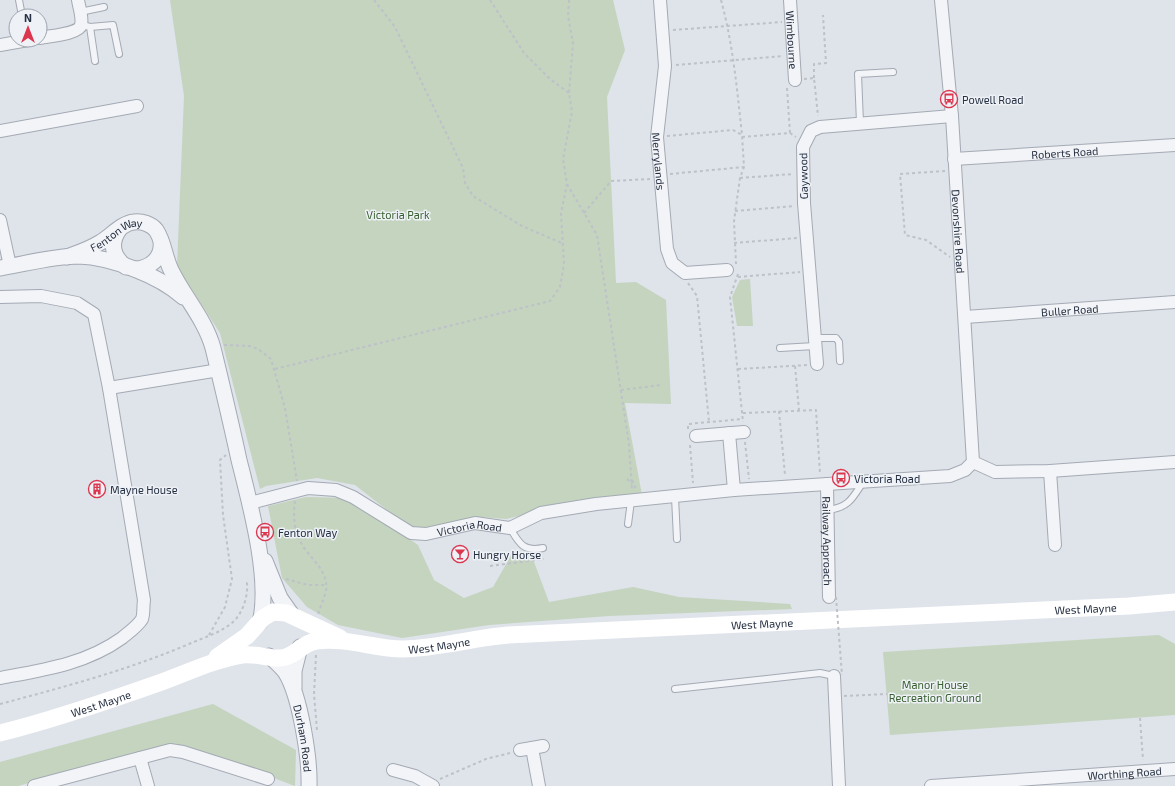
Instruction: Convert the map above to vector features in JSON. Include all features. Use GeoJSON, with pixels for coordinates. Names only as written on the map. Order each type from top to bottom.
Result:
{"type":"FeatureCollection","features":[{"type":"Feature","properties":{"kind":"main road","name":"West Mayne"},"geometry":{"type":"LineString","coordinates":[[0,733],[103,703],[198,667],[242,655],[280,658],[287,657],[308,648],[316,641],[350,642],[386,648],[422,648],[508,635],[1114,607],[1175,602]]}},
{"type":"Feature","properties":{"kind":"main road","name":"West Mayne"},"geometry":{"type":"LineString","coordinates":[[198,667],[238,644],[267,615],[273,612],[292,615],[350,642]]}},
{"type":"Feature","properties":{"kind":"main road"},"geometry":{"type":"LineString","coordinates":[[292,615],[301,624],[303,630],[303,641],[308,648]]}},
{"type":"Feature","properties":{"kind":"main road"},"geometry":{"type":"LineString","coordinates":[[260,622],[257,630],[258,644],[269,656]]}},
{"type":"Feature","properties":{"kind":"street","name":"Merrylands"},"geometry":{"type":"LineString","coordinates":[[660,0],[664,66],[657,137],[659,176],[667,248],[672,263],[685,273]]}},
{"type":"Feature","properties":{"kind":"street","name":"Wimbourne"},"geometry":{"type":"LineString","coordinates":[[790,0],[795,80]]}},
{"type":"Feature","properties":{"kind":"street","name":"Devonshire Road"},"geometry":{"type":"LineString","coordinates":[[945,0],[954,165],[974,462]]}},
{"type":"Feature","properties":{"kind":"street"},"geometry":{"type":"LineString","coordinates":[[48,37],[73,32],[86,26],[79,6]]}},
{"type":"Feature","properties":{"kind":"street"},"geometry":{"type":"LineString","coordinates":[[0,130],[137,106]]}},
{"type":"Feature","properties":{"kind":"street"},"geometry":{"type":"LineString","coordinates":[[820,127],[952,116]]}},
{"type":"Feature","properties":{"kind":"street","name":"Gaywood"},"geometry":{"type":"LineString","coordinates":[[817,364],[806,237],[803,173],[804,143],[811,131],[820,127]]}},
{"type":"Feature","properties":{"kind":"street","name":"Roberts Road"},"geometry":{"type":"LineString","coordinates":[[954,165],[1175,145]]}},
{"type":"Feature","properties":{"kind":"street"},"geometry":{"type":"LineString","coordinates":[[0,220],[5,267]]}},
{"type":"Feature","properties":{"kind":"street","name":"Fenton Way"},"geometry":{"type":"LineString","coordinates":[[67,257],[99,243],[132,222],[141,222],[154,228],[160,238],[170,269],[190,304],[202,320],[209,334],[219,370],[256,534],[263,591],[263,609],[260,622]]}},
{"type":"Feature","properties":{"kind":"street"},"geometry":{"type":"LineString","coordinates":[[119,230],[113,242],[114,250],[120,262],[130,268],[149,266],[157,259],[160,252],[160,238]]}},
{"type":"Feature","properties":{"kind":"street","name":"Fenton Way"},"geometry":{"type":"LineString","coordinates":[[5,267],[67,257],[91,258],[130,268],[160,281],[190,304]]}},
{"type":"Feature","properties":{"kind":"street"},"geometry":{"type":"LineString","coordinates":[[685,273],[727,270]]}},
{"type":"Feature","properties":{"kind":"street"},"geometry":{"type":"LineString","coordinates":[[0,297],[40,296],[77,303],[94,314],[109,388],[144,600],[142,619],[130,632],[112,645],[91,656],[63,666],[0,678]]}},
{"type":"Feature","properties":{"kind":"street","name":"Buller Road"},"geometry":{"type":"LineString","coordinates":[[964,317],[1175,302]]}},
{"type":"Feature","properties":{"kind":"street"},"geometry":{"type":"LineString","coordinates":[[109,388],[219,370]]}},
{"type":"Feature","properties":{"kind":"street"},"geometry":{"type":"LineString","coordinates":[[691,436],[744,432]]}},
{"type":"Feature","properties":{"kind":"street"},"geometry":{"type":"LineString","coordinates":[[729,433],[734,490]]}},
{"type":"Feature","properties":{"kind":"street"},"geometry":{"type":"LineString","coordinates":[[974,462],[995,472],[1050,471],[1175,462]]}},
{"type":"Feature","properties":{"kind":"street","name":"Victoria Road"},"geometry":{"type":"LineString","coordinates":[[250,503],[308,488],[336,490],[353,497],[411,533],[426,534],[475,523],[510,528],[541,513],[596,504],[675,497],[750,488],[950,476],[965,470],[974,462]]}},
{"type":"Feature","properties":{"kind":"street"},"geometry":{"type":"LineString","coordinates":[[1050,471],[1055,545]]}},
{"type":"Feature","properties":{"kind":"street","name":"Railway Approach"},"geometry":{"type":"LineString","coordinates":[[824,484],[828,510],[832,597]]}},
{"type":"Feature","properties":{"kind":"street","name":"Fenton Way"},"geometry":{"type":"LineString","coordinates":[[256,534],[280,598],[292,615]]}},
{"type":"Feature","properties":{"kind":"street","name":"Durham Road"},"geometry":{"type":"LineString","coordinates":[[308,648],[294,671],[294,691],[306,747],[309,786]]}},
{"type":"Feature","properties":{"kind":"street","name":"Durham Road"},"geometry":{"type":"LineString","coordinates":[[269,656],[286,674],[294,691]]}},
{"type":"Feature","properties":{"kind":"street"},"geometry":{"type":"LineString","coordinates":[[838,675],[835,696],[839,786]]}},
{"type":"Feature","properties":{"kind":"street"},"geometry":{"type":"LineString","coordinates":[[520,750],[538,747],[539,786]]}},
{"type":"Feature","properties":{"kind":"street"},"geometry":{"type":"LineString","coordinates":[[34,786],[170,750],[183,752],[268,779]]}},
{"type":"Feature","properties":{"kind":"street"},"geometry":{"type":"LineString","coordinates":[[140,758],[148,786]]}},
{"type":"Feature","properties":{"kind":"street","name":"Worthing Road"},"geometry":{"type":"LineString","coordinates":[[931,786],[1175,769]]}},
{"type":"Feature","properties":{"kind":"street"},"geometry":{"type":"LineString","coordinates":[[394,770],[410,780],[423,779],[435,784]]}},
{"type":"Feature","properties":{"kind":"lane"},"geometry":{"type":"LineString","coordinates":[[79,6],[104,7]]}},
{"type":"Feature","properties":{"kind":"lane"},"geometry":{"type":"LineString","coordinates":[[95,61],[86,26],[113,25],[119,54]]}},
{"type":"Feature","properties":{"kind":"lane"},"geometry":{"type":"LineString","coordinates":[[860,123],[858,74],[892,72]]}},
{"type":"Feature","properties":{"kind":"lane"},"geometry":{"type":"LineString","coordinates":[[780,348],[836,338],[839,342],[840,361]]}},
{"type":"Feature","properties":{"kind":"lane"},"geometry":{"type":"LineString","coordinates":[[828,510],[843,508],[852,500],[863,482]]}},
{"type":"Feature","properties":{"kind":"lane"},"geometry":{"type":"LineString","coordinates":[[675,497],[677,539]]}},
{"type":"Feature","properties":{"kind":"lane"},"geometry":{"type":"LineString","coordinates":[[628,524],[631,501]]}},
{"type":"Feature","properties":{"kind":"lane"},"geometry":{"type":"LineString","coordinates":[[510,528],[520,545],[533,550],[543,548]]}},
{"type":"Feature","properties":{"kind":"lane"},"geometry":{"type":"LineString","coordinates":[[675,689],[820,673],[838,675]]}},
{"type":"Feature","properties":{"kind":"path"},"geometry":{"type":"LineString","coordinates":[[374,0],[395,27],[463,168],[466,183],[473,196],[522,226],[564,244]]}},
{"type":"Feature","properties":{"kind":"path"},"geometry":{"type":"LineString","coordinates":[[490,0],[524,53],[550,79],[569,93]]}},
{"type":"Feature","properties":{"kind":"path"},"geometry":{"type":"LineString","coordinates":[[275,369],[550,302],[560,287],[564,264],[561,213],[567,184],[563,159],[572,112],[569,93],[573,43],[568,16],[569,0]]}},
{"type":"Feature","properties":{"kind":"path"},"geometry":{"type":"LineString","coordinates":[[721,0],[728,26],[734,60],[744,167],[740,178],[735,210],[734,243],[738,277],[730,297],[750,488]]}},
{"type":"Feature","properties":{"kind":"path"},"geometry":{"type":"LineString","coordinates":[[820,127],[814,78],[814,64],[826,63],[823,15]]}},
{"type":"Feature","properties":{"kind":"path"},"geometry":{"type":"LineString","coordinates":[[663,31],[791,21]]}},
{"type":"Feature","properties":{"kind":"path"},"geometry":{"type":"LineString","coordinates":[[664,66],[794,55]]}},
{"type":"Feature","properties":{"kind":"path"},"geometry":{"type":"LineString","coordinates":[[790,133],[786,88],[795,80],[814,78]]}},
{"type":"Feature","properties":{"kind":"path"},"geometry":{"type":"LineString","coordinates":[[657,137],[733,130],[742,136],[790,133],[804,143]]}},
{"type":"Feature","properties":{"kind":"path"},"geometry":{"type":"LineString","coordinates":[[954,165],[900,174],[905,235],[926,240],[961,265]]}},
{"type":"Feature","properties":{"kind":"path"},"geometry":{"type":"LineString","coordinates":[[584,213],[611,181],[744,167]]}},
{"type":"Feature","properties":{"kind":"path"},"geometry":{"type":"LineString","coordinates":[[740,178],[803,173]]}},
{"type":"Feature","properties":{"kind":"path"},"geometry":{"type":"LineString","coordinates":[[567,184],[597,235],[629,444],[632,484],[631,501]]}},
{"type":"Feature","properties":{"kind":"path"},"geometry":{"type":"LineString","coordinates":[[735,210],[804,206]]}},
{"type":"Feature","properties":{"kind":"path"},"geometry":{"type":"LineString","coordinates":[[734,243],[806,237]]}},
{"type":"Feature","properties":{"kind":"path"},"geometry":{"type":"LineString","coordinates":[[727,270],[738,277],[809,272]]}},
{"type":"Feature","properties":{"kind":"path"},"geometry":{"type":"LineString","coordinates":[[685,273],[684,278],[697,296],[709,422]]}},
{"type":"Feature","properties":{"kind":"path"},"geometry":{"type":"LineString","coordinates":[[213,348],[227,344],[249,346],[258,349],[271,359],[275,369],[285,408],[297,479],[294,519],[298,537],[301,544],[319,565],[326,585],[326,591],[318,616]]}},
{"type":"Feature","properties":{"kind":"path"},"geometry":{"type":"LineString","coordinates":[[738,369],[817,364]]}},
{"type":"Feature","properties":{"kind":"path"},"geometry":{"type":"LineString","coordinates":[[795,366],[799,410]]}},
{"type":"Feature","properties":{"kind":"path"},"geometry":{"type":"LineString","coordinates":[[621,390],[661,385]]}},
{"type":"Feature","properties":{"kind":"path"},"geometry":{"type":"LineString","coordinates":[[743,413],[816,410],[824,484]]}},
{"type":"Feature","properties":{"kind":"path"},"geometry":{"type":"LineString","coordinates":[[779,411],[786,486]]}},
{"type":"Feature","properties":{"kind":"path"},"geometry":{"type":"LineString","coordinates":[[694,494],[691,436],[688,424],[743,419]]}},
{"type":"Feature","properties":{"kind":"path"},"geometry":{"type":"LineString","coordinates":[[208,636],[225,607],[232,579],[223,515],[220,461],[223,456],[238,454]]}},
{"type":"Feature","properties":{"kind":"path"},"geometry":{"type":"LineString","coordinates":[[627,479],[632,484]]}},
{"type":"Feature","properties":{"kind":"path"},"geometry":{"type":"LineString","coordinates":[[490,566],[544,559]]}},
{"type":"Feature","properties":{"kind":"path"},"geometry":{"type":"LineString","coordinates":[[282,578],[308,585],[326,585]]}},
{"type":"Feature","properties":{"kind":"path"},"geometry":{"type":"LineString","coordinates":[[0,704],[90,680],[169,652],[225,628],[235,620],[246,599],[247,583]]}},
{"type":"Feature","properties":{"kind":"path","name":"Railway Approach"},"geometry":{"type":"LineString","coordinates":[[832,597],[838,675]]}},
{"type":"Feature","properties":{"kind":"path"},"geometry":{"type":"LineString","coordinates":[[306,747],[315,744],[317,734],[308,648]]}},
{"type":"Feature","properties":{"kind":"path"},"geometry":{"type":"LineString","coordinates":[[835,696],[887,694]]}},
{"type":"Feature","properties":{"kind":"path"},"geometry":{"type":"LineString","coordinates":[[1140,718],[1144,772]]}},
{"type":"Feature","properties":{"kind":"path"},"geometry":{"type":"LineString","coordinates":[[435,784],[441,779],[486,759],[520,750]]}},
{"type":"Feature","properties":{"kind":"green space","name":"Victoria Park"},"geometry":{"type":"Polygon","coordinates":[[[170,0],[613,0],[625,50],[607,97],[616,283],[636,282],[666,300],[671,404],[625,403],[642,495],[532,513],[506,519],[481,517],[421,529],[409,527],[355,485],[317,478],[266,486],[260,489],[220,333],[177,267],[184,96],[170,0]]]}},
{"type":"Feature","properties":{"kind":"green space"},"geometry":{"type":"Polygon","coordinates":[[[750,279],[753,326],[737,326],[732,297],[740,280],[750,279]]]}},
{"type":"Feature","properties":{"kind":"green space"},"geometry":{"type":"Polygon","coordinates":[[[306,497],[350,498],[418,545],[434,580],[464,598],[493,587],[512,554],[531,554],[549,602],[633,587],[679,597],[790,604],[792,609],[609,616],[489,625],[402,638],[338,625],[307,607],[282,578],[268,506],[306,497]]]}},
{"type":"Feature","properties":{"kind":"green space","name":"Manor House Recreation Ground"},"geometry":{"type":"Polygon","coordinates":[[[1159,635],[1175,644],[1175,715],[890,735],[883,652],[1159,635]]]}},
{"type":"Feature","properties":{"kind":"green space"},"geometry":{"type":"Polygon","coordinates":[[[213,704],[296,750],[295,786],[211,754],[168,744],[18,786],[0,786],[0,762],[213,704]]]}},
{"type":"Feature","properties":{"kind":"place","name":"Powell Road"},"geometry":{"type":"Point","coordinates":[949,99]}},
{"type":"Feature","properties":{"kind":"place","name":"Victoria Road"},"geometry":{"type":"Point","coordinates":[841,478]}},
{"type":"Feature","properties":{"kind":"place","name":"Mayne House"},"geometry":{"type":"Point","coordinates":[97,489]}},
{"type":"Feature","properties":{"kind":"place","name":"Fenton Way"},"geometry":{"type":"Point","coordinates":[265,532]}},
{"type":"Feature","properties":{"kind":"place","name":"Hungry Horse"},"geometry":{"type":"Point","coordinates":[460,554]}}]}
